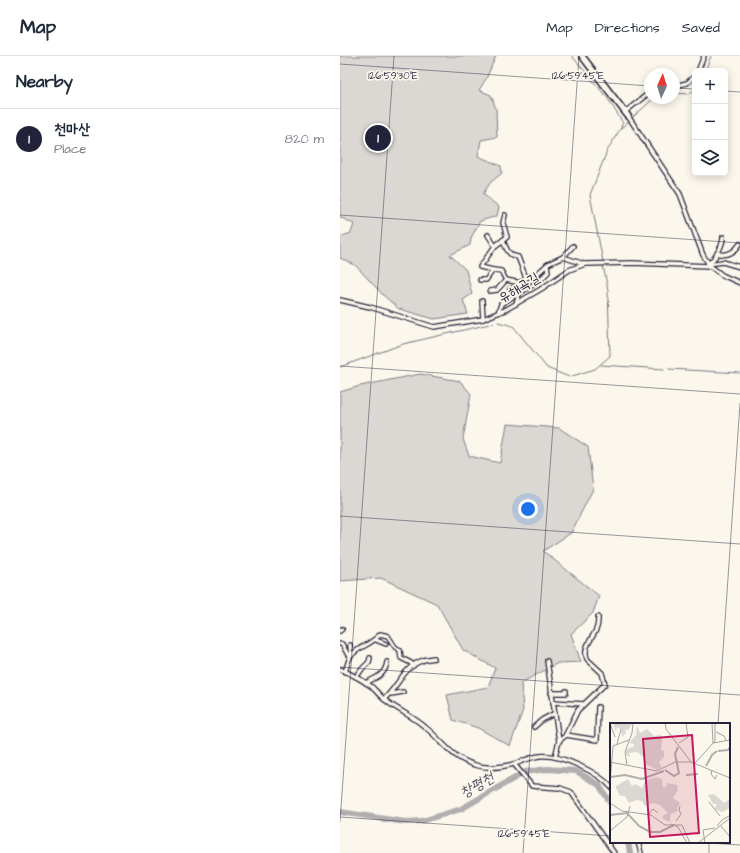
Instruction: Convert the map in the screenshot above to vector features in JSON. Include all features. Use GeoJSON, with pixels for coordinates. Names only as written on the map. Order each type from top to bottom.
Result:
{"type":"FeatureCollection","features":[{"type":"Feature","properties":{"kind":"street"},"geometry":{"type":"LineString","coordinates":[[582,56],[633,122],[680,194],[703,255],[709,265],[722,275],[740,283]]}},
{"type":"Feature","properties":{"kind":"street"},"geometry":{"type":"LineString","coordinates":[[699,68],[704,56]]}},
{"type":"Feature","properties":{"kind":"street"},"geometry":{"type":"LineString","coordinates":[[680,85],[687,83],[692,79]]}},
{"type":"Feature","properties":{"kind":"street"},"geometry":{"type":"LineString","coordinates":[[627,114],[644,98]]}},
{"type":"Feature","properties":{"kind":"street"},"geometry":{"type":"LineString","coordinates":[[505,215],[503,223],[507,237],[495,246],[480,267],[501,271],[506,280],[521,283]]}},
{"type":"Feature","properties":{"kind":"street"},"geometry":{"type":"LineString","coordinates":[[488,235],[495,246]]}},
{"type":"Feature","properties":{"kind":"street"},"geometry":{"type":"LineString","coordinates":[[709,265],[723,242],[723,237]]}},
{"type":"Feature","properties":{"kind":"street"},"geometry":{"type":"LineString","coordinates":[[503,240],[508,252],[513,256],[518,257],[526,278]]}},
{"type":"Feature","properties":{"kind":"street"},"geometry":{"type":"LineString","coordinates":[[717,253],[724,256],[730,254],[736,250],[740,244]]}},
{"type":"Feature","properties":{"kind":"street"},"geometry":{"type":"LineString","coordinates":[[510,289],[516,287],[526,278],[538,273],[547,265],[563,257],[573,246]]}},
{"type":"Feature","properties":{"kind":"street"},"geometry":{"type":"LineString","coordinates":[[563,257],[585,264]]}},
{"type":"Feature","properties":{"kind":"street","name":"유해곡길"},"geometry":{"type":"LineString","coordinates":[[340,300],[370,307],[434,327],[483,319],[498,313],[516,304],[569,270],[585,264],[612,262],[709,265],[723,262],[740,267]]}},
{"type":"Feature","properties":{"kind":"street"},"geometry":{"type":"LineString","coordinates":[[498,313],[501,304],[544,277],[548,272],[547,265]]}},
{"type":"Feature","properties":{"kind":"street"},"geometry":{"type":"LineString","coordinates":[[480,280],[486,280],[494,270]]}},
{"type":"Feature","properties":{"kind":"street"},"geometry":{"type":"LineString","coordinates":[[490,291],[497,290],[506,280]]}},
{"type":"Feature","properties":{"kind":"street"},"geometry":{"type":"LineString","coordinates":[[516,304],[521,283]]}},
{"type":"Feature","properties":{"kind":"street"},"geometry":{"type":"LineString","coordinates":[[482,301],[483,319]]}},
{"type":"Feature","properties":{"kind":"street"},"geometry":{"type":"LineString","coordinates":[[559,741],[566,735],[576,714],[584,704],[605,684],[602,673],[587,659],[586,656],[589,641],[598,627],[598,617]]}},
{"type":"Feature","properties":{"kind":"street"},"geometry":{"type":"LineString","coordinates":[[351,656],[359,649],[376,640],[380,634],[388,636],[395,647],[400,650],[401,658],[411,663],[413,666]]}},
{"type":"Feature","properties":{"kind":"street"},"geometry":{"type":"LineString","coordinates":[[376,640],[386,644]]}},
{"type":"Feature","properties":{"kind":"street"},"geometry":{"type":"LineString","coordinates":[[340,644],[342,644],[348,655],[351,656]]}},
{"type":"Feature","properties":{"kind":"street"},"geometry":{"type":"LineString","coordinates":[[345,672],[351,656],[350,645]]}},
{"type":"Feature","properties":{"kind":"street"},"geometry":{"type":"LineString","coordinates":[[357,676],[370,662],[370,658]]}},
{"type":"Feature","properties":{"kind":"street"},"geometry":{"type":"LineString","coordinates":[[384,700],[391,694],[402,676],[413,666],[421,661],[434,658]]}},
{"type":"Feature","properties":{"kind":"street"},"geometry":{"type":"LineString","coordinates":[[547,661],[559,741],[555,757]]}},
{"type":"Feature","properties":{"kind":"street"},"geometry":{"type":"LineString","coordinates":[[366,683],[381,676],[387,662]]}},
{"type":"Feature","properties":{"kind":"street"},"geometry":{"type":"LineString","coordinates":[[340,669],[357,676],[384,700],[416,719],[427,728],[451,753],[468,763],[488,767],[514,764],[540,756],[555,757],[590,771],[604,779],[610,786]]}},
{"type":"Feature","properties":{"kind":"street"},"geometry":{"type":"LineString","coordinates":[[551,693],[566,693],[566,691]]}},
{"type":"Feature","properties":{"kind":"street"},"geometry":{"type":"LineString","coordinates":[[391,694],[403,692]]}},
{"type":"Feature","properties":{"kind":"street"},"geometry":{"type":"LineString","coordinates":[[553,702],[584,704]]}},
{"type":"Feature","properties":{"kind":"street"},"geometry":{"type":"LineString","coordinates":[[566,735],[597,740],[598,707]]}},
{"type":"Feature","properties":{"kind":"street"},"geometry":{"type":"LineString","coordinates":[[534,727],[542,720],[555,713]]}},
{"type":"Feature","properties":{"kind":"street"},"geometry":{"type":"LineString","coordinates":[[514,764],[532,786],[560,788],[571,792],[614,853]]}},
{"type":"Feature","properties":{"kind":"street"},"geometry":{"type":"LineString","coordinates":[[638,843],[641,853]]}},
{"type":"Feature","properties":{"kind":"shaded area"},"geometry":{"type":"Polygon","coordinates":[[[340,56],[496,56],[486,79],[479,90],[491,95],[496,109],[497,137],[481,140],[478,156],[501,166],[502,173],[490,183],[483,194],[499,207],[497,216],[480,221],[471,238],[470,245],[450,255],[466,270],[472,294],[463,300],[468,314],[434,319],[399,309],[383,295],[355,265],[340,258],[340,237],[351,233],[354,224],[340,217],[340,56]]]}},
{"type":"Feature","properties":{"kind":"shaded area"},"geometry":{"type":"Polygon","coordinates":[[[420,374],[460,381],[471,394],[463,439],[469,456],[500,463],[507,424],[559,428],[588,447],[593,489],[571,533],[543,551],[599,596],[593,613],[571,634],[581,662],[558,663],[521,683],[523,710],[510,746],[478,728],[453,720],[447,695],[488,687],[495,668],[463,650],[437,604],[381,578],[340,581],[340,392],[360,386],[420,374]]]}},
{"type":"Feature","properties":{"kind":"waterway"},"geometry":{"type":"LineString","coordinates":[[572,56],[608,99],[623,123],[621,127]]}},
{"type":"Feature","properties":{"kind":"waterway"},"geometry":{"type":"LineString","coordinates":[[706,68],[711,56]]}},
{"type":"Feature","properties":{"kind":"waterway"},"geometry":{"type":"LineString","coordinates":[[680,93],[689,94],[692,92]]}},
{"type":"Feature","properties":{"kind":"waterway"},"geometry":{"type":"LineString","coordinates":[[631,119],[647,104]]}},
{"type":"Feature","properties":{"kind":"waterway"},"geometry":{"type":"LineString","coordinates":[[603,262],[590,195],[607,151],[620,129],[629,121]]}},
{"type":"Feature","properties":{"kind":"waterway"},"geometry":{"type":"LineString","coordinates":[[498,322],[513,326],[547,368],[569,377],[595,369],[610,356],[608,290],[603,265]]}},
{"type":"Feature","properties":{"kind":"waterway"},"geometry":{"type":"LineString","coordinates":[[340,367],[403,344],[494,323]]}},
{"type":"Feature","properties":{"kind":"waterway"},"geometry":{"type":"LineString","coordinates":[[601,365],[664,369]]}},
{"type":"Feature","properties":{"kind":"waterway"},"geometry":{"type":"LineString","coordinates":[[669,369],[740,373]]}},
{"type":"Feature","properties":{"kind":"waterway","name":"창평천"},"geometry":{"type":"LineString","coordinates":[[340,812],[405,822],[422,821],[461,809],[525,772],[547,769],[576,771],[599,785],[610,802]]}},
{"type":"Feature","properties":{"kind":"waterway","name":"창평천"},"geometry":{"type":"LineString","coordinates":[[628,843],[630,853]]}},
{"type":"Feature","properties":{"kind":"place","name":"천마산"},"geometry":{"type":"Point","coordinates":[378,138]}}]}
